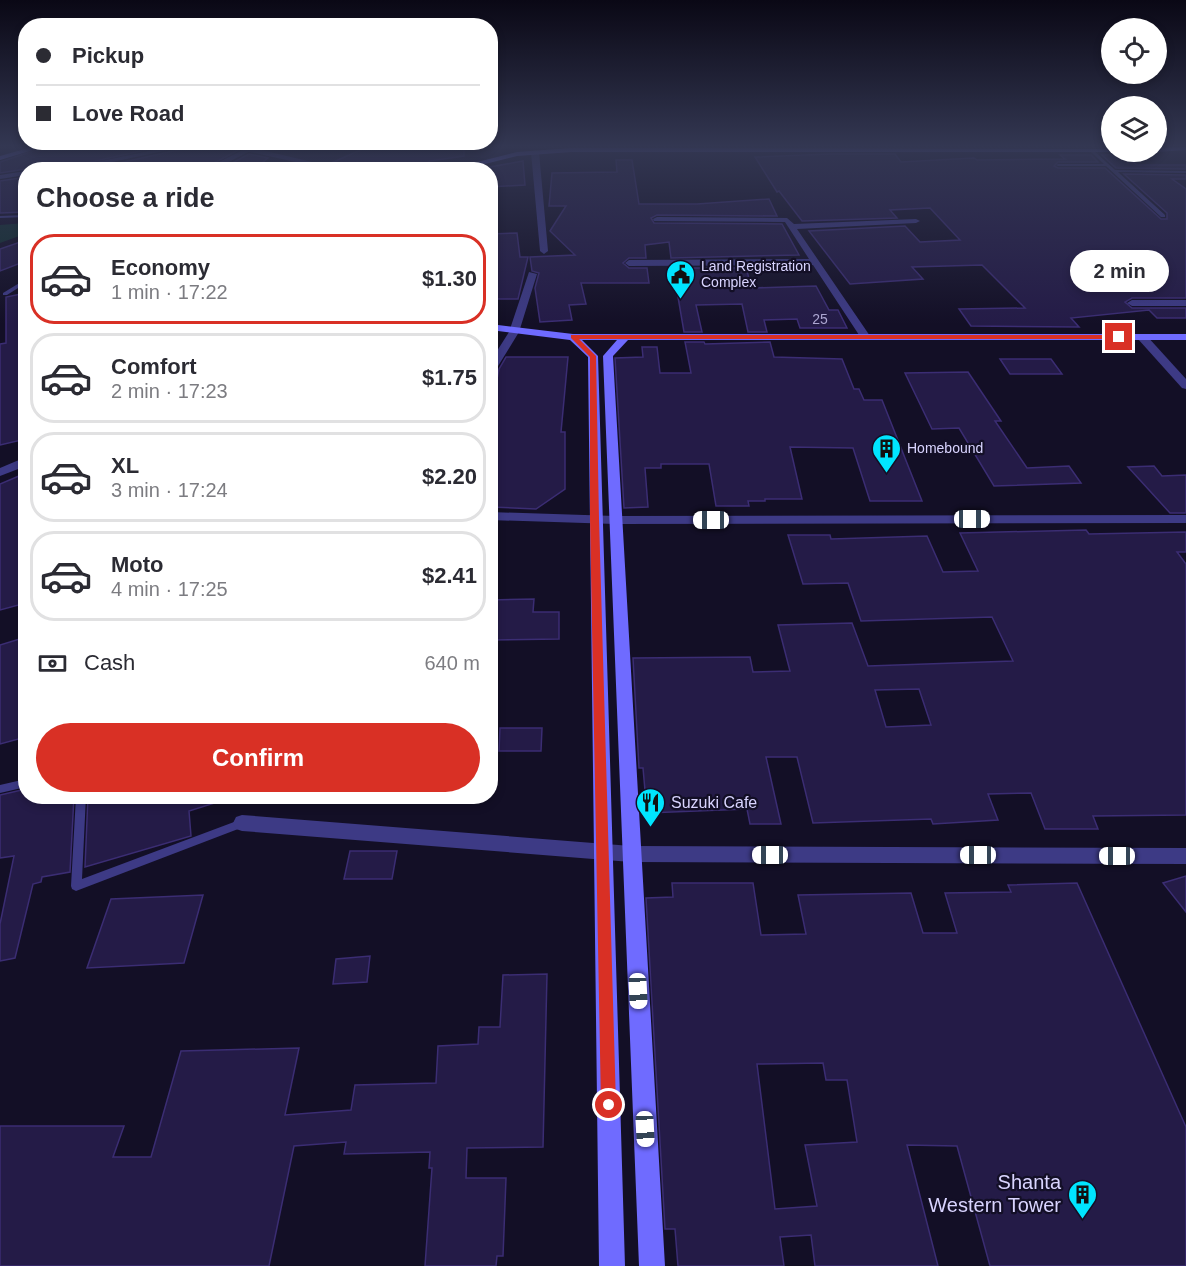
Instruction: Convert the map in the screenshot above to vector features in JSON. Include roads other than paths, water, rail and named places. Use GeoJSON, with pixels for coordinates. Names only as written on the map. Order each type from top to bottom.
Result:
{"type":"FeatureCollection","features":[{"type":"Feature","properties":{"kind":"main road"},"geometry":{"type":"LineString","coordinates":[[498,329],[573,337],[1186,337]]}},
{"type":"Feature","properties":{"kind":"main road"},"geometry":{"type":"LineString","coordinates":[[573,337],[601,356]]}},
{"type":"Feature","properties":{"kind":"main road"},"geometry":{"type":"LineString","coordinates":[[601,356],[626,337]]}},
{"type":"Feature","properties":{"kind":"main road"},"geometry":{"type":"LineString","coordinates":[[601,356],[594,519],[604,853],[612,1266]]}},
{"type":"Feature","properties":{"kind":"main road"},"geometry":{"type":"LineString","coordinates":[[601,356],[615,520],[652,1266]]}},
{"type":"Feature","properties":{"kind":"street"},"geometry":{"type":"LineString","coordinates":[[539,206],[543,251]]}},
{"type":"Feature","properties":{"kind":"street"},"geometry":{"type":"LineString","coordinates":[[657,219],[788,220],[865,336]]}},
{"type":"Feature","properties":{"kind":"street"},"geometry":{"type":"LineString","coordinates":[[792,227],[916,221]]}},
{"type":"Feature","properties":{"kind":"street"},"geometry":{"type":"LineString","coordinates":[[629,263],[816,262]]}},
{"type":"Feature","properties":{"kind":"street"},"geometry":{"type":"LineString","coordinates":[[498,358],[514,332],[532,274]]}},
{"type":"Feature","properties":{"kind":"street"},"geometry":{"type":"LineString","coordinates":[[1132,303],[1186,303]]}},
{"type":"Feature","properties":{"kind":"street"},"geometry":{"type":"LineString","coordinates":[[1142,337],[1186,386]]}},
{"type":"Feature","properties":{"kind":"street"},"geometry":{"type":"LineString","coordinates":[[0,472],[18,465]]}},
{"type":"Feature","properties":{"kind":"street"},"geometry":{"type":"LineString","coordinates":[[498,516],[615,520],[1186,519]]}},
{"type":"Feature","properties":{"kind":"street"},"geometry":{"type":"LineString","coordinates":[[242,823],[631,854],[1186,856]]}},
{"type":"Feature","properties":{"kind":"lane"},"geometry":{"type":"LineString","coordinates":[[1152,206],[1163,216]]}},
{"type":"Feature","properties":{"kind":"lane"},"geometry":{"type":"LineString","coordinates":[[0,218],[18,217]]}},
{"type":"Feature","properties":{"kind":"lane"},"geometry":{"type":"LineString","coordinates":[[5,294],[18,285]]}},
{"type":"Feature","properties":{"kind":"lane"},"geometry":{"type":"LineString","coordinates":[[0,789],[18,785]]}},
{"type":"Feature","properties":{"kind":"lane"},"geometry":{"type":"LineString","coordinates":[[81,804],[76,886],[242,823]]}},
{"type":"Feature","properties":{"kind":"place","name":"Land Registration Complex"},"geometry":{"type":"Point","coordinates":[680,300]}},
{"type":"Feature","properties":{"kind":"place","name":"Homebound"},"geometry":{"type":"Point","coordinates":[886,474]}},
{"type":"Feature","properties":{"kind":"place","name":"Suzuki Cafe"},"geometry":{"type":"Point","coordinates":[650,828]}},
{"type":"Feature","properties":{"kind":"place","name":"Shanta Western Tower"},"geometry":{"type":"Point","coordinates":[1082,1220]}}]}
